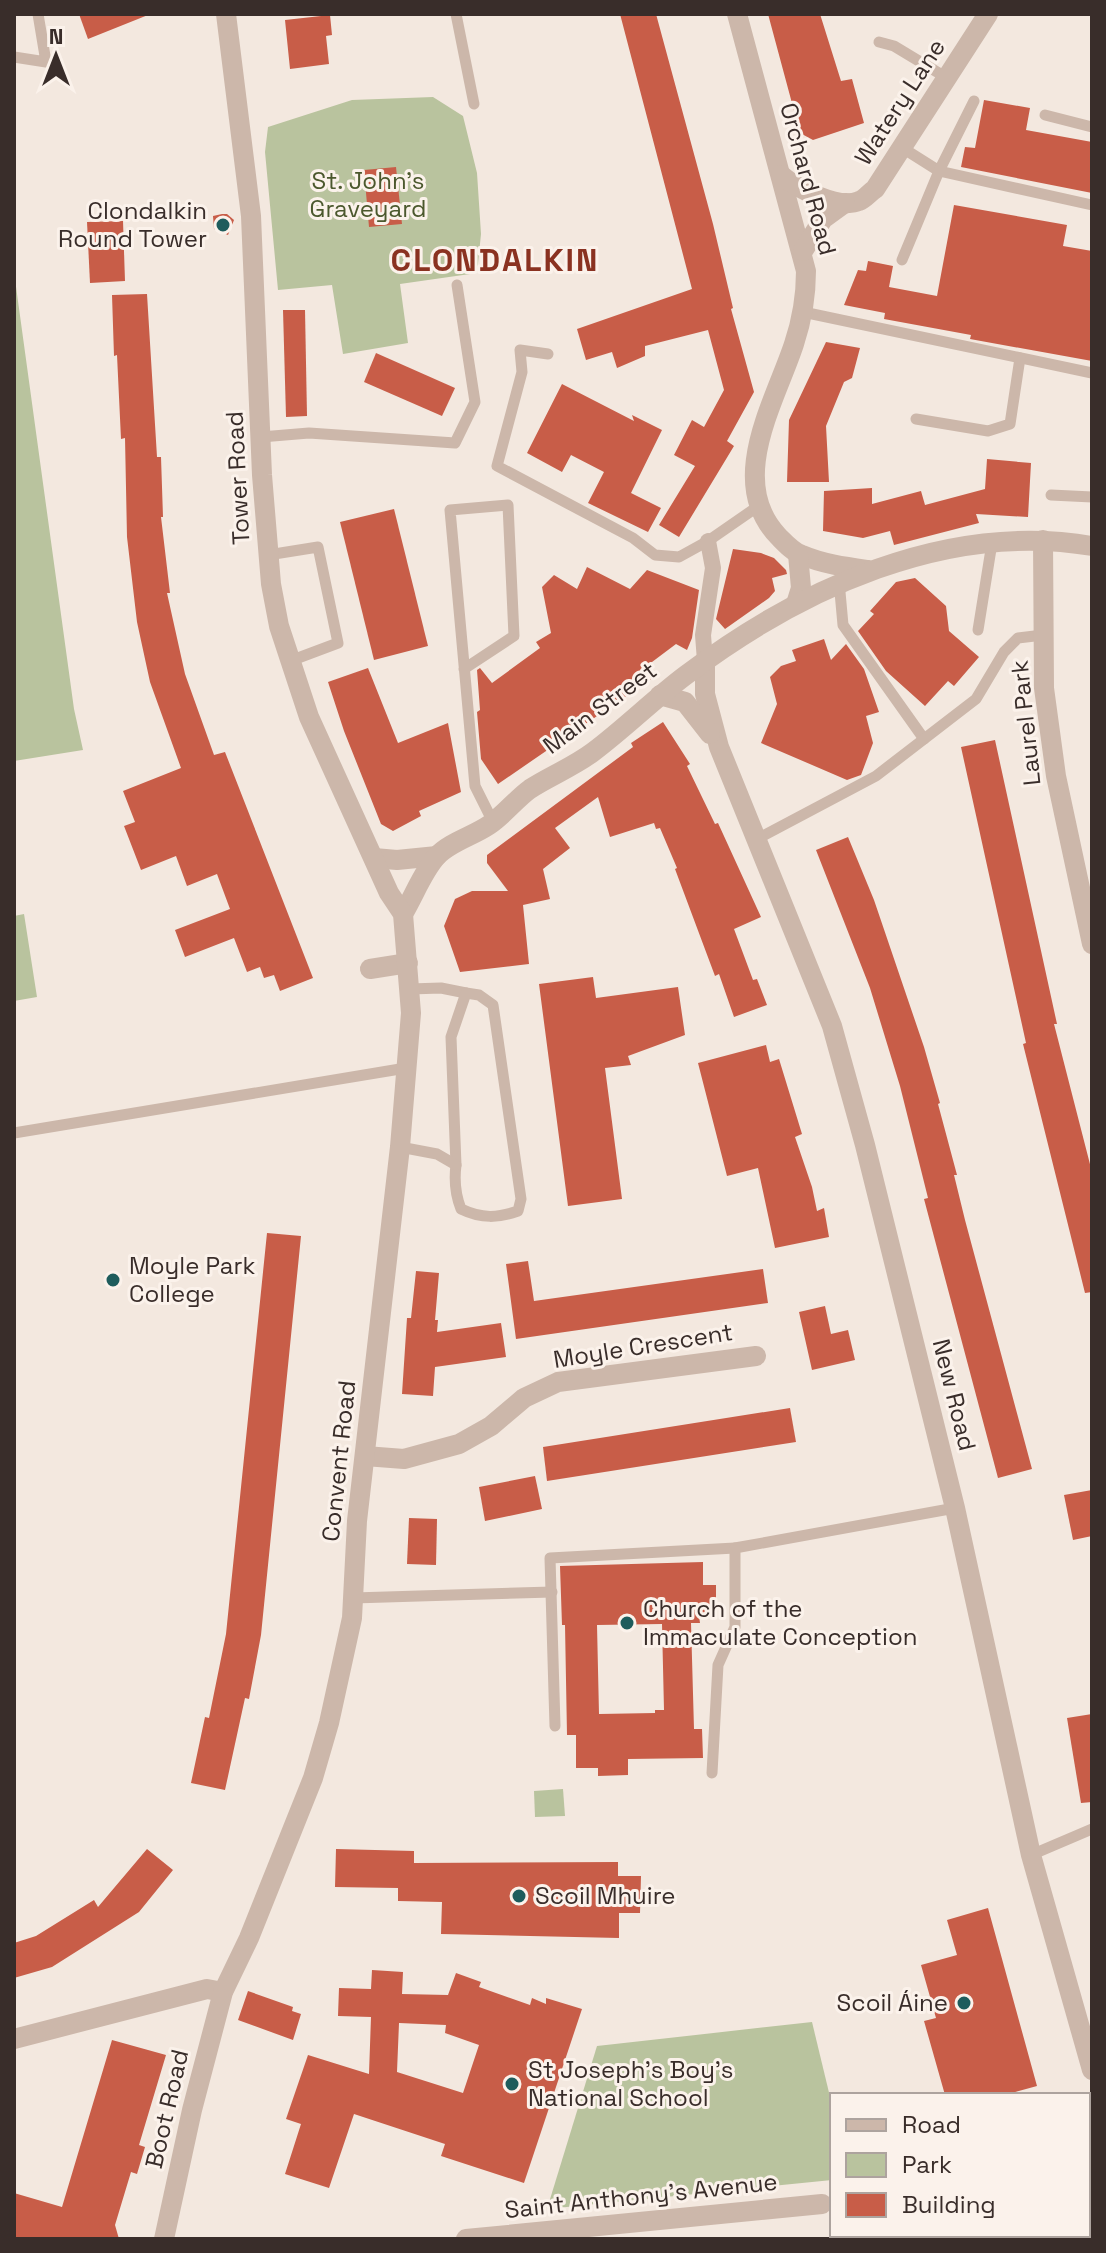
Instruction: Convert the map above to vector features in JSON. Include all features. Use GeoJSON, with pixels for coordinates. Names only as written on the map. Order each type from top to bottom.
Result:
{"type":"FeatureCollection","features":[{"type":"Feature","properties":{"kind":"street","name":"Tower Road"},"geometry":{"type":"LineString","coordinates":[[226,14],[251,216],[268,555],[279,626],[309,717],[389,893],[403,914]]}},
{"type":"Feature","properties":{"kind":"street","name":"Orchard Road"},"geometry":{"type":"LineString","coordinates":[[737,14],[806,271],[803,312],[757,451],[756,476],[760,505],[767,521],[798,554]]}},
{"type":"Feature","properties":{"kind":"street","name":"Watery Lane"},"geometry":{"type":"LineString","coordinates":[[803,251],[823,219],[845,203],[859,202],[875,189],[988,14]]}},
{"type":"Feature","properties":{"kind":"street"},"geometry":{"type":"LineString","coordinates":[[781,175],[802,191],[845,203]]}},
{"type":"Feature","properties":{"kind":"street"},"geometry":{"type":"LineString","coordinates":[[798,554],[839,575],[992,543],[1043,540],[1092,546]]}},
{"type":"Feature","properties":{"kind":"street","name":"Laurel Park"},"geometry":{"type":"LineString","coordinates":[[1043,540],[1044,688],[1056,776],[1092,944]]}},
{"type":"Feature","properties":{"kind":"street"},"geometry":{"type":"LineString","coordinates":[[697,667],[713,568],[708,541]]}},
{"type":"Feature","properties":{"kind":"street"},"geometry":{"type":"LineString","coordinates":[[796,604],[801,588],[798,554]]}},
{"type":"Feature","properties":{"kind":"street","name":"Main Street"},"geometry":{"type":"LineString","coordinates":[[374,858],[397,860],[437,856],[493,822],[533,787],[591,754],[697,667],[839,575]]}},
{"type":"Feature","properties":{"kind":"street","name":"New Road"},"geometry":{"type":"LineString","coordinates":[[697,667],[719,747],[832,1026],[865,1145],[955,1508],[1031,1855],[1092,2070]]}},
{"type":"Feature","properties":{"kind":"street","name":"New Road"},"geometry":{"type":"LineString","coordinates":[[660,695],[685,702],[719,747]]}},
{"type":"Feature","properties":{"kind":"street","name":"Main Street"},"geometry":{"type":"LineString","coordinates":[[403,914],[437,856]]}},
{"type":"Feature","properties":{"kind":"street","name":"Convent Road"},"geometry":{"type":"LineString","coordinates":[[223,1992],[249,1938],[313,1778],[329,1723],[352,1618],[357,1521],[400,1147],[406,1068],[410,989],[403,914]]}},
{"type":"Feature","properties":{"kind":"street"},"geometry":{"type":"LineString","coordinates":[[370,969],[408,963]]}},
{"type":"Feature","properties":{"kind":"street","name":"Moyle Crescent"},"geometry":{"type":"LineString","coordinates":[[365,1456],[404,1459],[459,1444],[491,1426],[524,1398],[558,1382],[756,1356]]}},
{"type":"Feature","properties":{"kind":"street"},"geometry":{"type":"LineString","coordinates":[[14,2039],[207,1989],[223,1992]]}},
{"type":"Feature","properties":{"kind":"street","name":"Boot Road"},"geometry":{"type":"LineString","coordinates":[[164,2239],[192,2110],[223,1992]]}},
{"type":"Feature","properties":{"kind":"street","name":"Saint Anthony's Avenue"},"geometry":{"type":"LineString","coordinates":[[466,2239],[822,2204]]}},
{"type":"Feature","properties":{"kind":"lane"},"geometry":{"type":"LineString","coordinates":[[14,57],[46,62],[38,14]]}},
{"type":"Feature","properties":{"kind":"lane"},"geometry":{"type":"LineString","coordinates":[[456,14],[474,104]]}},
{"type":"Feature","properties":{"kind":"lane"},"geometry":{"type":"LineString","coordinates":[[879,42],[894,46],[947,78]]}},
{"type":"Feature","properties":{"kind":"lane"},"geometry":{"type":"LineString","coordinates":[[902,260],[939,171],[974,101]]}},
{"type":"Feature","properties":{"kind":"lane"},"geometry":{"type":"LineString","coordinates":[[1045,115],[1092,127]]}},
{"type":"Feature","properties":{"kind":"lane"},"geometry":{"type":"LineString","coordinates":[[901,147],[939,171],[1092,205]]}},
{"type":"Feature","properties":{"kind":"lane"},"geometry":{"type":"LineString","coordinates":[[261,437],[309,433],[455,443],[475,402],[457,285]]}},
{"type":"Feature","properties":{"kind":"lane"},"geometry":{"type":"LineString","coordinates":[[803,312],[1092,373]]}},
{"type":"Feature","properties":{"kind":"lane"},"geometry":{"type":"LineString","coordinates":[[548,354],[520,350],[522,372],[497,466],[633,538],[655,555],[679,557],[760,505]]}},
{"type":"Feature","properties":{"kind":"lane"},"geometry":{"type":"LineString","coordinates":[[916,419],[988,431],[1010,424],[1020,358]]}},
{"type":"Feature","properties":{"kind":"lane"},"geometry":{"type":"LineString","coordinates":[[1051,495],[1092,497]]}},
{"type":"Feature","properties":{"kind":"lane"},"geometry":{"type":"LineString","coordinates":[[464,669],[514,636],[508,505],[450,510],[464,669],[475,786],[493,822]]}},
{"type":"Feature","properties":{"kind":"lane"},"geometry":{"type":"LineString","coordinates":[[978,630],[992,543]]}},
{"type":"Feature","properties":{"kind":"lane"},"geometry":{"type":"LineString","coordinates":[[268,555],[318,547],[338,643],[290,661]]}},
{"type":"Feature","properties":{"kind":"lane"},"geometry":{"type":"LineString","coordinates":[[839,575],[843,625],[924,739]]}},
{"type":"Feature","properties":{"kind":"lane"},"geometry":{"type":"LineString","coordinates":[[757,839],[876,776],[976,699],[1004,652],[1018,638],[1043,635]]}},
{"type":"Feature","properties":{"kind":"lane"},"geometry":{"type":"LineString","coordinates":[[410,989],[441,988],[479,995],[493,1005],[521,1199],[518,1211],[500,1217],[476,1216],[461,1209],[454,1179],[451,1037],[466,993]]}},
{"type":"Feature","properties":{"kind":"lane"},"geometry":{"type":"LineString","coordinates":[[14,1133],[406,1068]]}},
{"type":"Feature","properties":{"kind":"lane"},"geometry":{"type":"LineString","coordinates":[[400,1147],[437,1154],[456,1165]]}},
{"type":"Feature","properties":{"kind":"lane"},"geometry":{"type":"LineString","coordinates":[[555,1726],[550,1558],[735,1548],[955,1508]]}},
{"type":"Feature","properties":{"kind":"lane"},"geometry":{"type":"LineString","coordinates":[[712,1773],[718,1665],[735,1627],[735,1548]]}},
{"type":"Feature","properties":{"kind":"lane"},"geometry":{"type":"LineString","coordinates":[[353,1598],[552,1592]]}},
{"type":"Feature","properties":{"kind":"lane"},"geometry":{"type":"LineString","coordinates":[[1031,1855],[1092,1829]]}},
{"type":"Feature","properties":{"kind":"green space","name":"St. John's Graveyard"},"geometry":{"type":"Polygon","coordinates":[[[433,97],[463,116],[477,173],[481,234],[477,273],[400,284],[408,343],[343,354],[332,285],[278,290],[265,152],[268,127],[352,100],[433,97]]]}},
{"type":"Feature","properties":{"kind":"green space"},"geometry":{"type":"Polygon","coordinates":[[[14,272],[74,709],[83,750],[14,761],[14,272]]]}},
{"type":"Feature","properties":{"kind":"green space"},"geometry":{"type":"Polygon","coordinates":[[[24,914],[37,997],[14,1001],[14,916],[24,914]]]}},
{"type":"Feature","properties":{"kind":"green space"},"geometry":{"type":"Polygon","coordinates":[[[563,1789],[565,1816],[535,1817],[534,1791],[563,1789]]]}},
{"type":"Feature","properties":{"kind":"green space"},"geometry":{"type":"Polygon","coordinates":[[[812,2022],[830,2097],[830,2180],[547,2209],[597,2046],[812,2022]]]}},
{"type":"Feature","properties":{"kind":"building"},"geometry":{"type":"Polygon","coordinates":[[[79,14],[148,14],[148,15],[88,39],[79,14]]]}},
{"type":"Feature","properties":{"kind":"building"},"geometry":{"type":"Polygon","coordinates":[[[620,14],[656,14],[713,224],[731,309],[754,392],[727,441],[734,446],[679,537],[659,525],[695,466],[674,455],[692,420],[704,427],[724,390],[708,330],[645,346],[645,356],[617,368],[612,352],[586,360],[577,329],[692,289],[620,14]]]}},
{"type":"Feature","properties":{"kind":"building"},"geometry":{"type":"Polygon","coordinates":[[[768,14],[820,14],[841,81],[852,79],[864,123],[813,140],[800,133],[768,14]]]}},
{"type":"Feature","properties":{"kind":"building"},"geometry":{"type":"Polygon","coordinates":[[[330,15],[332,35],[326,36],[329,64],[290,69],[285,20],[330,15]]]}},
{"type":"Feature","properties":{"kind":"building"},"geometry":{"type":"Polygon","coordinates":[[[984,100],[1030,108],[1026,130],[1092,142],[1092,193],[961,167],[965,147],[975,148],[984,100]]]}},
{"type":"Feature","properties":{"kind":"building"},"geometry":{"type":"Polygon","coordinates":[[[396,167],[402,224],[369,227],[364,170],[396,167]]]}},
{"type":"Feature","properties":{"kind":"building"},"geometry":{"type":"Polygon","coordinates":[[[954,205],[1067,225],[1063,246],[1092,251],[1092,361],[970,339],[971,335],[884,319],[885,313],[844,305],[858,270],[866,271],[868,261],[893,266],[889,287],[937,296],[954,205]]]}},
{"type":"Feature","properties":{"kind":"building","name":"Clondalkin Round Tower"},"geometry":{"type":"Polygon","coordinates":[[[222,214],[234,220],[228,235],[214,229],[213,216],[222,214]]]}},
{"type":"Feature","properties":{"kind":"building"},"geometry":{"type":"Polygon","coordinates":[[[123,221],[125,281],[90,283],[87,222],[123,221]]]}},
{"type":"Feature","properties":{"kind":"building"},"geometry":{"type":"Polygon","coordinates":[[[147,294],[157,457],[161,457],[161,517],[170,593],[167,593],[185,674],[214,755],[225,752],[313,978],[280,991],[274,975],[264,978],[260,967],[247,972],[234,938],[185,957],[175,930],[230,909],[217,874],[187,886],[176,856],[141,870],[124,826],[135,822],[123,791],[181,768],[150,682],[137,622],[127,537],[125,438],[121,439],[117,355],[114,356],[112,295],[147,294]]]}},
{"type":"Feature","properties":{"kind":"building"},"geometry":{"type":"Polygon","coordinates":[[[283,310],[305,310],[307,416],[286,417],[283,310]]]}},
{"type":"Feature","properties":{"kind":"building"},"geometry":{"type":"Polygon","coordinates":[[[826,342],[860,348],[852,378],[844,382],[826,426],[829,482],[787,482],[789,420],[826,342]]]}},
{"type":"Feature","properties":{"kind":"building"},"geometry":{"type":"Polygon","coordinates":[[[376,353],[455,388],[442,416],[364,382],[376,353]]]}},
{"type":"Feature","properties":{"kind":"building"},"geometry":{"type":"Polygon","coordinates":[[[562,384],[634,421],[632,415],[662,430],[631,493],[661,508],[648,532],[588,503],[604,472],[571,455],[562,472],[527,453],[562,384]]]}},
{"type":"Feature","properties":{"kind":"building"},"geometry":{"type":"Polygon","coordinates":[[[987,459],[1031,463],[1028,517],[976,514],[979,523],[894,545],[890,531],[863,538],[823,531],[824,491],[872,488],[872,504],[921,491],[925,505],[985,489],[987,459]]]}},
{"type":"Feature","properties":{"kind":"building"},"geometry":{"type":"Polygon","coordinates":[[[394,509],[428,646],[374,660],[340,522],[394,509]]]}},
{"type":"Feature","properties":{"kind":"building"},"geometry":{"type":"Polygon","coordinates":[[[733,549],[774,558],[787,574],[772,578],[775,591],[769,598],[725,629],[716,619],[733,549]]]}},
{"type":"Feature","properties":{"kind":"building"},"geometry":{"type":"Polygon","coordinates":[[[587,567],[630,589],[647,570],[699,590],[692,638],[687,650],[676,644],[644,668],[651,679],[498,784],[481,759],[477,670],[480,668],[492,683],[540,648],[536,642],[551,633],[542,587],[554,575],[577,589],[587,567]]]}},
{"type":"Feature","properties":{"kind":"building"},"geometry":{"type":"Polygon","coordinates":[[[915,578],[946,606],[949,631],[979,657],[954,686],[948,681],[925,706],[886,671],[858,631],[874,614],[870,611],[896,582],[915,578]]]}},
{"type":"Feature","properties":{"kind":"building"},"geometry":{"type":"Polygon","coordinates":[[[824,639],[831,660],[846,644],[864,669],[879,712],[866,716],[873,743],[861,775],[847,780],[761,743],[777,704],[770,677],[781,666],[796,661],[792,650],[824,639]]]}},
{"type":"Feature","properties":{"kind":"building"},"geometry":{"type":"Polygon","coordinates":[[[368,668],[398,743],[448,723],[461,792],[419,811],[421,816],[393,831],[381,824],[328,682],[368,668]]]}},
{"type":"Feature","properties":{"kind":"building"},"geometry":{"type":"Polygon","coordinates":[[[663,722],[690,764],[687,766],[715,824],[718,823],[761,917],[734,929],[753,980],[757,979],[767,1005],[734,1017],[719,974],[715,976],[660,828],[656,829],[654,823],[610,837],[598,797],[555,828],[570,848],[543,869],[550,899],[523,905],[529,964],[460,972],[444,926],[455,899],[472,891],[508,891],[487,863],[487,855],[633,747],[631,743],[663,722]]]}},
{"type":"Feature","properties":{"kind":"building"},"geometry":{"type":"Polygon","coordinates":[[[995,740],[1057,1024],[1054,1024],[1092,1172],[1092,1292],[1085,1293],[1023,1044],[1026,1043],[961,747],[995,740]]]}},
{"type":"Feature","properties":{"kind":"building"},"geometry":{"type":"Polygon","coordinates":[[[848,837],[874,900],[924,1047],[940,1103],[965,1220],[1032,1469],[998,1478],[924,1199],[928,1198],[900,1086],[870,988],[816,850],[848,837]]]}},
{"type":"Feature","properties":{"kind":"building"},"geometry":{"type":"Polygon","coordinates":[[[593,977],[596,998],[678,987],[685,1035],[628,1056],[631,1065],[605,1068],[622,1199],[568,1206],[539,984],[593,977]]]}},
{"type":"Feature","properties":{"kind":"building"},"geometry":{"type":"Polygon","coordinates":[[[766,1045],[770,1062],[779,1059],[802,1134],[795,1137],[817,1211],[824,1208],[829,1237],[775,1248],[758,1168],[727,1176],[698,1063],[766,1045]]]}},
{"type":"Feature","properties":{"kind":"building"},"geometry":{"type":"Polygon","coordinates":[[[267,1233],[301,1236],[261,1635],[249,1699],[245,1698],[225,1790],[191,1783],[205,1717],[209,1718],[226,1634],[267,1233]]]}},
{"type":"Feature","properties":{"kind":"building"},"geometry":{"type":"Polygon","coordinates":[[[528,1261],[534,1301],[763,1269],[768,1303],[516,1339],[506,1264],[528,1261]]]}},
{"type":"Feature","properties":{"kind":"building"},"geometry":{"type":"Polygon","coordinates":[[[416,1271],[439,1273],[435,1320],[438,1320],[437,1332],[501,1323],[506,1357],[435,1367],[433,1396],[402,1394],[407,1318],[411,1318],[416,1271]]]}},
{"type":"Feature","properties":{"kind":"building"},"geometry":{"type":"Polygon","coordinates":[[[825,1306],[831,1334],[848,1330],[855,1360],[812,1370],[799,1312],[825,1306]]]}},
{"type":"Feature","properties":{"kind":"building"},"geometry":{"type":"Polygon","coordinates":[[[790,1408],[796,1442],[547,1481],[543,1447],[790,1408]]]}},
{"type":"Feature","properties":{"kind":"building"},"geometry":{"type":"Polygon","coordinates":[[[535,1476],[542,1509],[485,1521],[479,1487],[535,1476]]]}},
{"type":"Feature","properties":{"kind":"building"},"geometry":{"type":"Polygon","coordinates":[[[1092,1490],[1092,1536],[1073,1540],[1064,1495],[1092,1490]]]}},
{"type":"Feature","properties":{"kind":"building"},"geometry":{"type":"Polygon","coordinates":[[[409,1518],[437,1519],[436,1565],[407,1564],[409,1518]]]}},
{"type":"Feature","properties":{"kind":"building"},"geometry":{"type":"Polygon","coordinates":[[[703,1562],[703,1585],[716,1585],[716,1607],[707,1607],[707,1616],[699,1616],[700,1623],[691,1623],[694,1729],[702,1729],[703,1758],[628,1759],[628,1775],[598,1776],[598,1768],[576,1768],[576,1735],[567,1735],[565,1625],[562,1625],[560,1566],[703,1562]],[[662,1624],[597,1625],[599,1714],[655,1713],[655,1710],[664,1710],[662,1624]]]}},
{"type":"Feature","properties":{"kind":"building"},"geometry":{"type":"Polygon","coordinates":[[[1092,1714],[1092,1802],[1081,1803],[1067,1718],[1092,1714]]]}},
{"type":"Feature","properties":{"kind":"building"},"geometry":{"type":"Polygon","coordinates":[[[147,1849],[173,1870],[139,1912],[52,1967],[14,1978],[14,1943],[36,1936],[94,1900],[98,1907],[147,1849]]]}},
{"type":"Feature","properties":{"kind":"building","name":"Scoil Mhuire"},"geometry":{"type":"Polygon","coordinates":[[[336,1849],[414,1851],[414,1863],[618,1862],[618,1876],[641,1876],[640,1913],[619,1913],[619,1938],[441,1934],[442,1902],[398,1901],[398,1888],[335,1887],[336,1849]]]}},
{"type":"Feature","properties":{"kind":"building","name":"Scoil Áine"},"geometry":{"type":"Polygon","coordinates":[[[988,1908],[1037,2086],[1011,2093],[944,2093],[924,2021],[936,2018],[921,1965],[957,1955],[947,1920],[988,1908]]]}},
{"type":"Feature","properties":{"kind":"building","name":"St Joseph's Boy's National School"},"geometry":{"type":"Polygon","coordinates":[[[372,1970],[403,1972],[402,1994],[448,1995],[456,1973],[481,1982],[479,1987],[530,2005],[532,1998],[546,2004],[546,1998],[582,2009],[524,2183],[441,2156],[445,2144],[354,2114],[329,2188],[285,2174],[301,2124],[286,2119],[308,2055],[369,2074],[371,2017],[338,2016],[339,1988],[371,1989],[372,1970]],[[399,2023],[397,2072],[463,2093],[479,2045],[445,2033],[446,2025],[399,2023]]]}},
{"type":"Feature","properties":{"kind":"building"},"geometry":{"type":"Polygon","coordinates":[[[248,1991],[293,2007],[292,2011],[301,2014],[293,2040],[238,2020],[248,1991]]]}},
{"type":"Feature","properties":{"kind":"building"},"geometry":{"type":"Polygon","coordinates":[[[112,2040],[166,2055],[139,2145],[145,2147],[137,2174],[131,2172],[115,2225],[119,2239],[14,2239],[14,2193],[62,2207],[112,2040]]]}},
{"type":"Feature","properties":{"kind":"place","name":"Clondalkin Round Tower"},"geometry":{"type":"Point","coordinates":[223,225]}},
{"type":"Feature","properties":{"kind":"place","name":"Moyle Park College"},"geometry":{"type":"Point","coordinates":[113,1280]}},
{"type":"Feature","properties":{"kind":"place","name":"Church of the Immaculate Conception"},"geometry":{"type":"Point","coordinates":[627,1623]}},
{"type":"Feature","properties":{"kind":"place","name":"Scoil Mhuire"},"geometry":{"type":"Point","coordinates":[519,1896]}},
{"type":"Feature","properties":{"kind":"place","name":"Scoil Áine"},"geometry":{"type":"Point","coordinates":[964,2003]}},
{"type":"Feature","properties":{"kind":"place","name":"St Joseph's Boy's National School"},"geometry":{"type":"Point","coordinates":[512,2084]}},
{"type":"Feature","properties":{"kind":"district","name":"CLONDALKIN"},"geometry":{"type":"Point","coordinates":[495,260]}}]}
